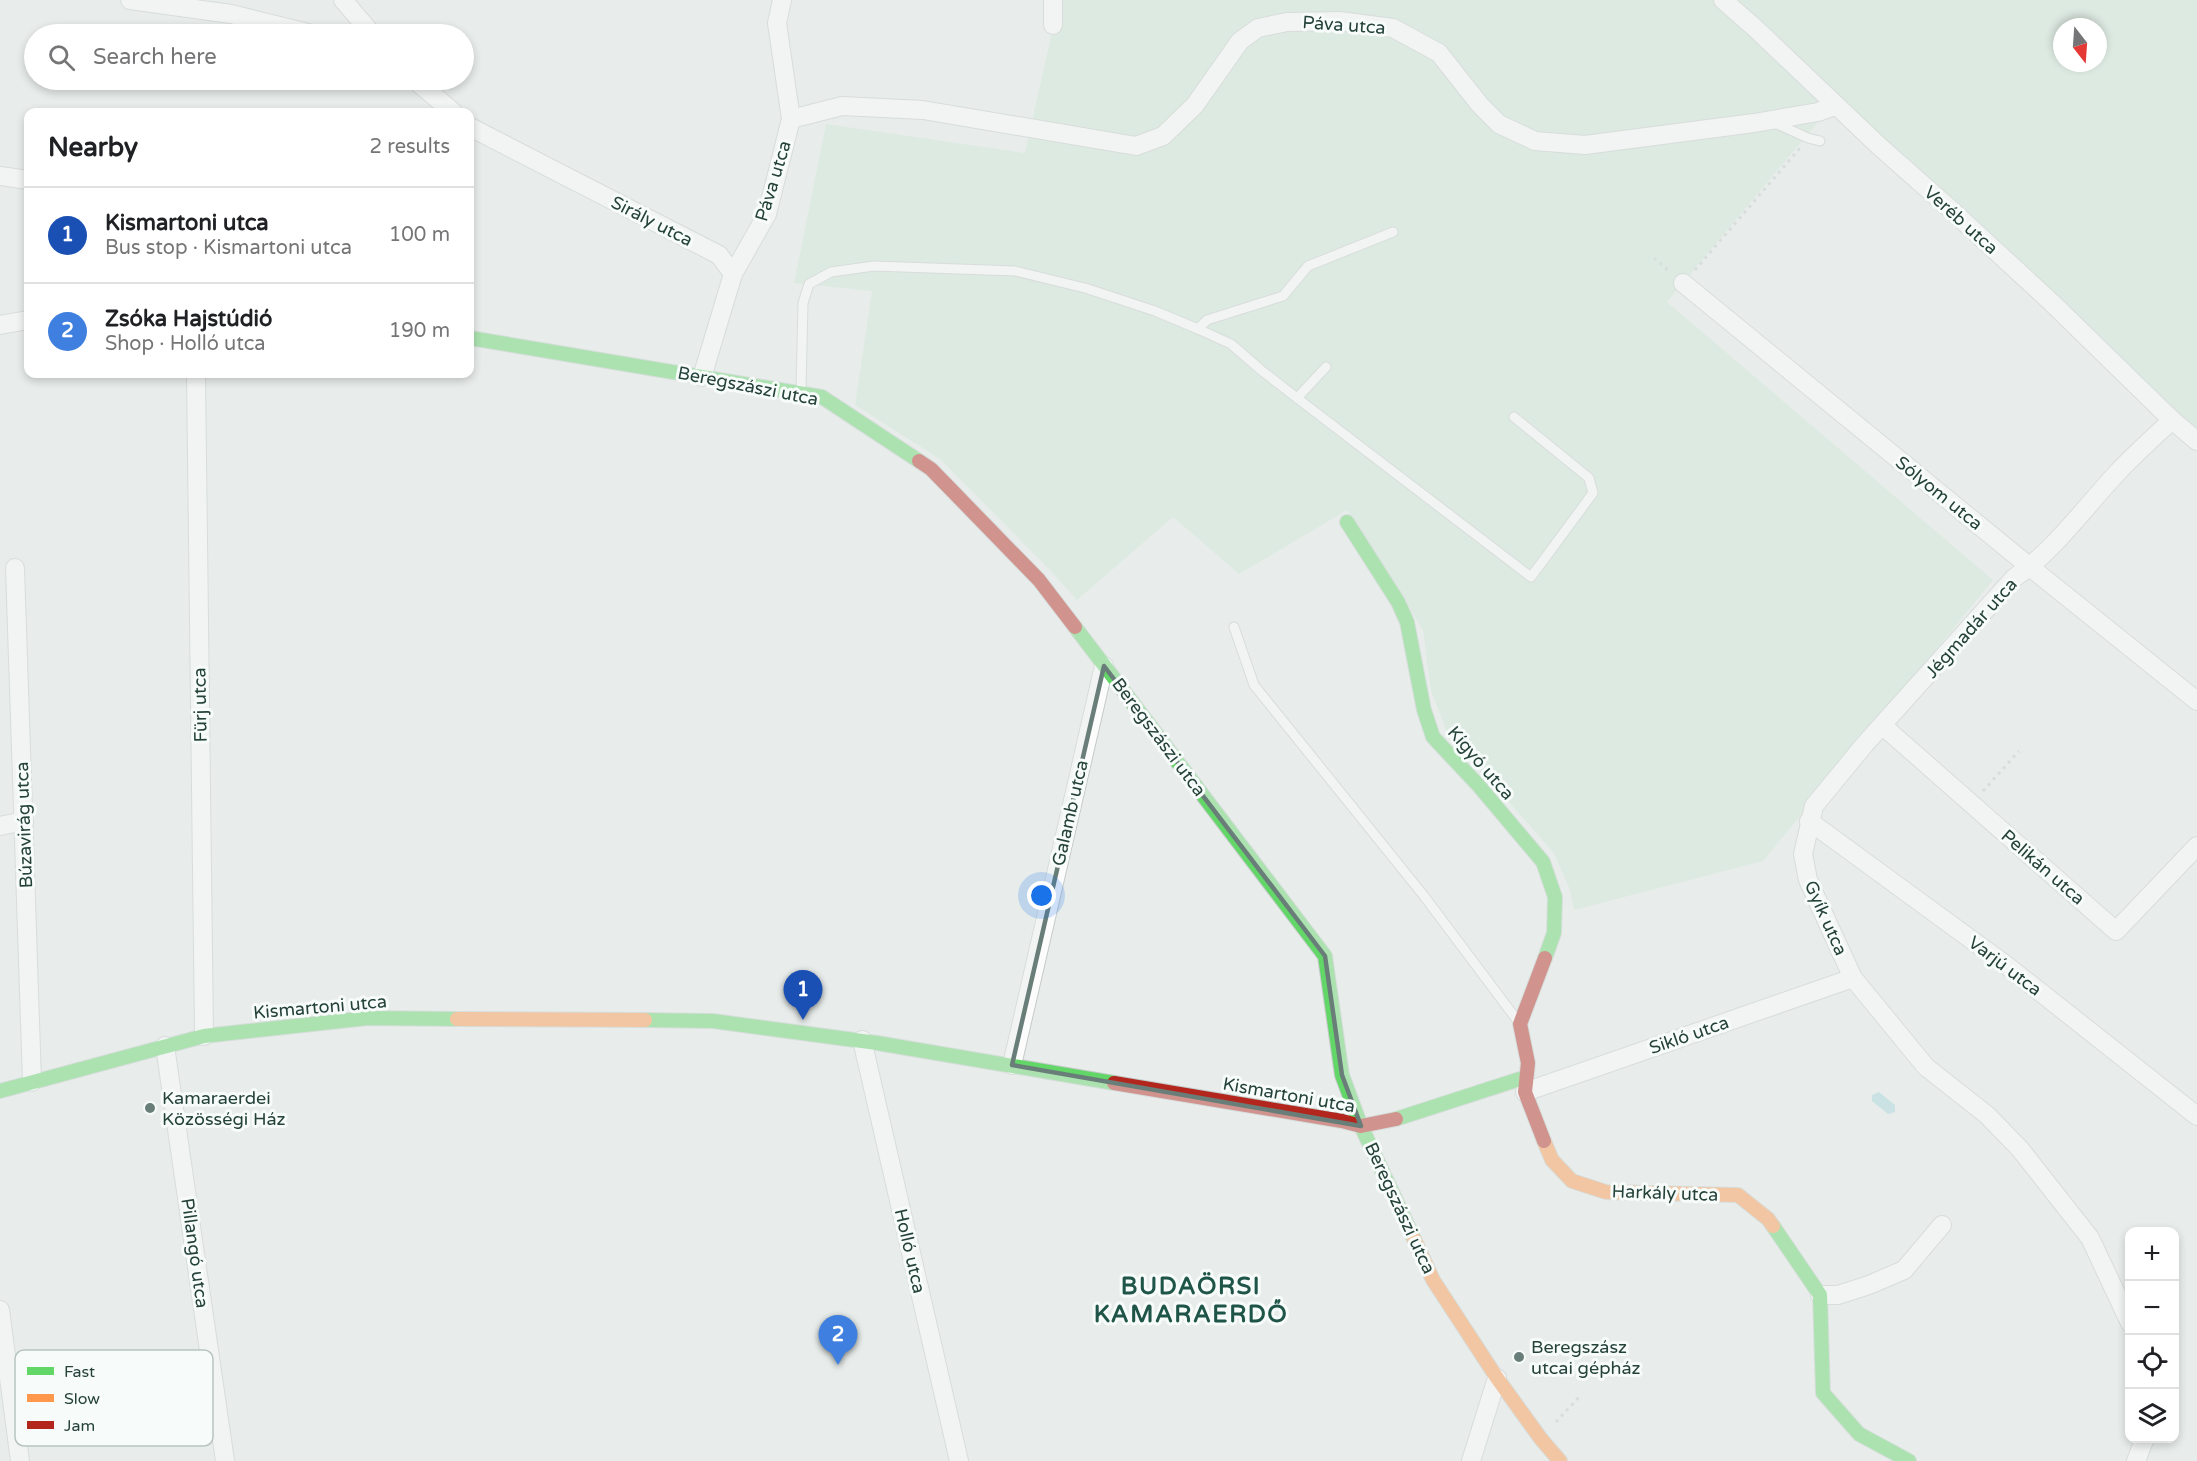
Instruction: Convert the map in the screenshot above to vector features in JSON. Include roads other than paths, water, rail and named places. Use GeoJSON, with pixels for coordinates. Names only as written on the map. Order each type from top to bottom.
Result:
{"type":"FeatureCollection","features":[{"type":"Feature","properties":{"kind":"street"},"geometry":{"type":"LineString","coordinates":[[130,0],[231,14],[272,24]]}},
{"type":"Feature","properties":{"kind":"street"},"geometry":{"type":"LineString","coordinates":[[343,0],[363,24]]}},
{"type":"Feature","properties":{"kind":"street","name":"Páva utca"},"geometry":{"type":"LineString","coordinates":[[733,274],[767,214],[791,119],[777,23],[782,0]]}},
{"type":"Feature","properties":{"kind":"street"},"geometry":{"type":"LineString","coordinates":[[1053,0],[1053,25]]}},
{"type":"Feature","properties":{"kind":"street","name":"Veréb utca"},"geometry":{"type":"LineString","coordinates":[[1723,0],[1835,106],[2052,302],[2172,420],[2197,441]]}},
{"type":"Feature","properties":{"kind":"street","name":"Páva utca"},"geometry":{"type":"LineString","coordinates":[[791,119],[842,106],[923,110],[1136,146],[1163,136],[1195,105],[1240,41],[1258,28],[1287,22],[1339,21],[1393,28],[1439,52],[1480,105],[1498,124],[1535,141],[1585,145],[1770,120],[1818,112],[1835,106]]}},
{"type":"Feature","properties":{"kind":"street"},"geometry":{"type":"LineString","coordinates":[[427,90],[448,108]]}},
{"type":"Feature","properties":{"kind":"street","name":"Sirály utca"},"geometry":{"type":"LineString","coordinates":[[474,129],[719,255],[733,274]]}},
{"type":"Feature","properties":{"kind":"street"},"geometry":{"type":"LineString","coordinates":[[0,176],[24,179]]}},
{"type":"Feature","properties":{"kind":"street"},"geometry":{"type":"LineString","coordinates":[[702,377],[733,274]]}},
{"type":"Feature","properties":{"kind":"street","name":"Sólyom utca"},"geometry":{"type":"LineString","coordinates":[[1683,283],[2197,701]]}},
{"type":"Feature","properties":{"kind":"street"},"geometry":{"type":"LineString","coordinates":[[0,325],[24,321]]}},
{"type":"Feature","properties":{"kind":"street","name":"Beregszászi utca"},"geometry":{"type":"LineString","coordinates":[[474,339],[822,398],[931,469],[1039,580],[1326,956],[1342,1075],[1362,1126],[1433,1280],[1497,1378],[1560,1461]]}},
{"type":"Feature","properties":{"kind":"street","name":"Fürj utca"},"geometry":{"type":"LineString","coordinates":[[196,378],[204,1036]]}},
{"type":"Feature","properties":{"kind":"street","name":"Jégmadár utca"},"geometry":{"type":"LineString","coordinates":[[1809,821],[1814,806],[2014,578],[2030,567],[2118,472],[2172,420]]}},
{"type":"Feature","properties":{"kind":"street","name":"Kígyó utca"},"geometry":{"type":"LineString","coordinates":[[1347,522],[1398,602],[1407,622],[1424,711],[1433,737],[1479,786],[1543,862],[1555,897],[1554,933],[1520,1024]]}},
{"type":"Feature","properties":{"kind":"street","name":"Búzavirág utca"},"geometry":{"type":"LineString","coordinates":[[15,568],[32,1082]]}},
{"type":"Feature","properties":{"kind":"street","name":"Galamb utca"},"geometry":{"type":"LineString","coordinates":[[1012,1065],[1104,666]]}},
{"type":"Feature","properties":{"kind":"street","name":"Pelikán utca"},"geometry":{"type":"LineString","coordinates":[[1882,726],[2116,930],[2197,846]]}},
{"type":"Feature","properties":{"kind":"street"},"geometry":{"type":"LineString","coordinates":[[0,826],[24,821]]}},
{"type":"Feature","properties":{"kind":"street","name":"Gyík utca"},"geometry":{"type":"LineString","coordinates":[[1809,821],[1803,854],[1808,880],[1853,978]]}},
{"type":"Feature","properties":{"kind":"street","name":"Varjú utca"},"geometry":{"type":"LineString","coordinates":[[1809,821],[2006,965],[2197,1116]]}},
{"type":"Feature","properties":{"kind":"street"},"geometry":{"type":"LineString","coordinates":[[1853,978],[1926,1067],[1987,1115],[2020,1149],[2090,1238],[2125,1312]]}},
{"type":"Feature","properties":{"kind":"street","name":"Sikló utca"},"geometry":{"type":"LineString","coordinates":[[1525,1084],[1853,978]]}},
{"type":"Feature","properties":{"kind":"street","name":"Kismartoni utca"},"geometry":{"type":"LineString","coordinates":[[0,1091],[204,1036],[374,1017],[713,1021],[862,1040],[1362,1126]]}},
{"type":"Feature","properties":{"kind":"street"},"geometry":{"type":"LineString","coordinates":[[1362,1126],[1384,1123],[1525,1084],[1528,1063],[1520,1024]]}},
{"type":"Feature","properties":{"kind":"street","name":"Holló utca"},"geometry":{"type":"LineString","coordinates":[[862,1040],[959,1461]]}},
{"type":"Feature","properties":{"kind":"street","name":"Pillangó utca"},"geometry":{"type":"LineString","coordinates":[[165,1046],[209,1350]]}},
{"type":"Feature","properties":{"kind":"street","name":"Harkály utca"},"geometry":{"type":"LineString","coordinates":[[1525,1084],[1552,1160],[1572,1181],[1606,1192],[1738,1195],[1768,1219],[1820,1295]]}},
{"type":"Feature","properties":{"kind":"street"},"geometry":{"type":"LineString","coordinates":[[1909,1461],[1859,1434],[1823,1394],[1820,1295],[1838,1295],[1869,1285],[1904,1269],[1942,1225]]}},
{"type":"Feature","properties":{"kind":"street"},"geometry":{"type":"LineString","coordinates":[[0,1310],[15,1423]]}},
{"type":"Feature","properties":{"kind":"street","name":"Pillangó utca"},"geometry":{"type":"LineString","coordinates":[[213,1378],[225,1461]]}},
{"type":"Feature","properties":{"kind":"street"},"geometry":{"type":"LineString","coordinates":[[1471,1461],[1497,1378]]}},
{"type":"Feature","properties":{"kind":"street"},"geometry":{"type":"LineString","coordinates":[[2136,1461],[2143,1443]]}},
{"type":"Feature","properties":{"kind":"street"},"geometry":{"type":"LineString","coordinates":[[18,1446],[20,1461]]}},
{"type":"Feature","properties":{"kind":"lane"},"geometry":{"type":"LineString","coordinates":[[1770,120],[1808,138],[1820,141]]}},
{"type":"Feature","properties":{"kind":"lane"},"geometry":{"type":"LineString","coordinates":[[1198,328],[1207,320],[1283,296],[1308,266],[1393,232]]}},
{"type":"Feature","properties":{"kind":"lane"},"geometry":{"type":"LineString","coordinates":[[801,394],[803,303],[809,284],[831,272],[874,266],[1015,271],[1085,288],[1155,311],[1231,344],[1297,398],[1531,577],[1593,493],[1589,478],[1514,417]]}},
{"type":"Feature","properties":{"kind":"lane"},"geometry":{"type":"LineString","coordinates":[[1297,398],[1326,367]]}},
{"type":"Feature","properties":{"kind":"lane"},"geometry":{"type":"LineString","coordinates":[[1234,627],[1254,685],[1424,896],[1520,1024]]}},
{"type":"Feature","properties":{"kind":"water"},"geometry":{"type":"Polygon","coordinates":[[[1879,1092],[1895,1105],[1895,1112],[1888,1114],[1872,1101],[1872,1095],[1879,1092]]]}},
{"type":"Feature","properties":{"kind":"place","name":"Kismartoni utca"},"geometry":{"type":"Point","coordinates":[803,1020]}},
{"type":"Feature","properties":{"kind":"place","name":"Kamaraerdei Közösségi Ház"},"geometry":{"type":"Point","coordinates":[150,1108]}},
{"type":"Feature","properties":{"kind":"place","name":"Beregszász utcai gépház"},"geometry":{"type":"Point","coordinates":[1519,1357]}},
{"type":"Feature","properties":{"kind":"place","name":"Zsóka Hajstúdió"},"geometry":{"type":"Point","coordinates":[838,1365]}},
{"type":"Feature","properties":{"kind":"district","name":"BUDAÖRSI KAMARAERDŐ"},"geometry":{"type":"Point","coordinates":[1191,1300]}}]}
